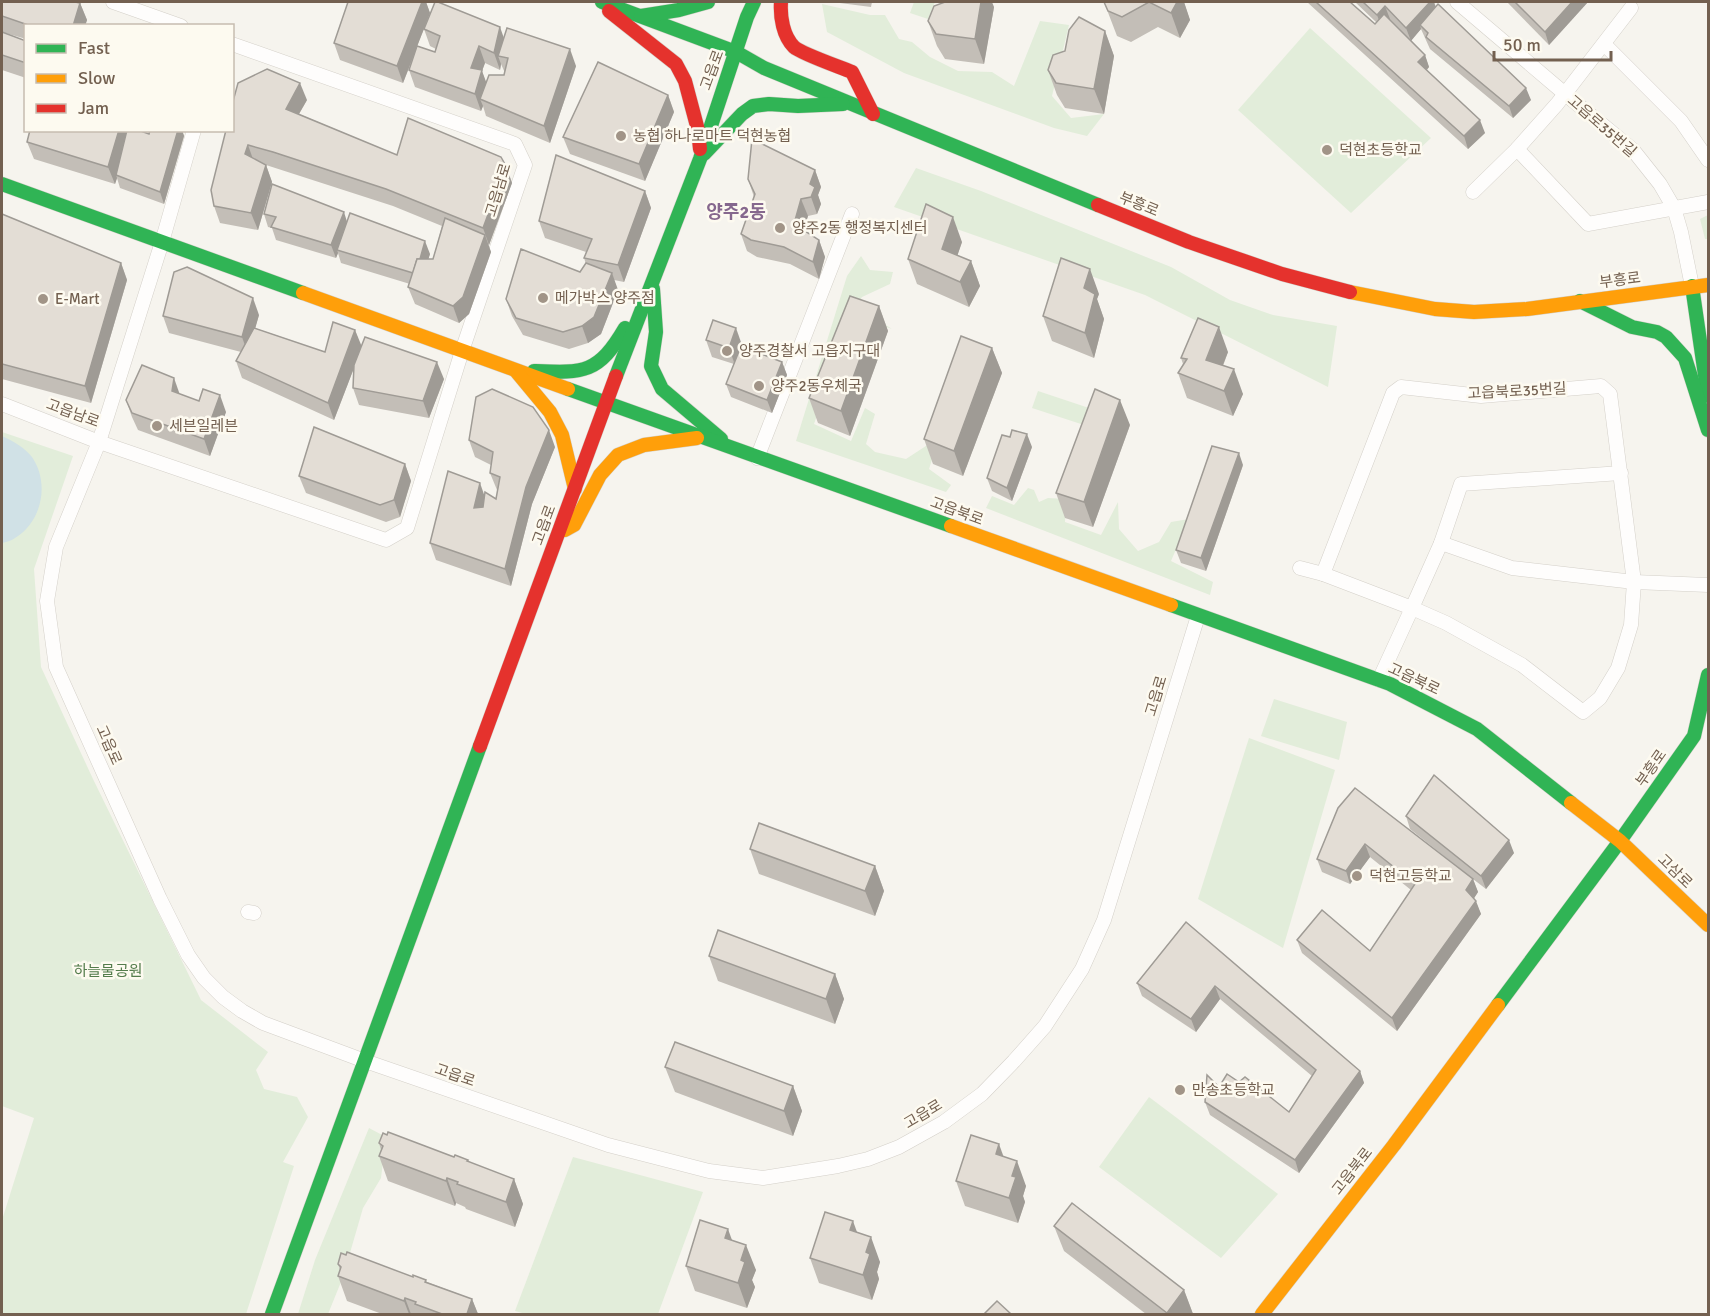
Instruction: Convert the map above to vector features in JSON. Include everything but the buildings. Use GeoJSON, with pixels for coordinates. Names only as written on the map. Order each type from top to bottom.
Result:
{"type":"FeatureCollection","features":[{"type":"Feature","properties":{"kind":"street"},"geometry":{"type":"LineString","coordinates":[[113,2],[175,24]]}},
{"type":"Feature","properties":{"kind":"street"},"geometry":{"type":"LineString","coordinates":[[600,2],[676,64],[685,81],[699,130],[700,159]]}},
{"type":"Feature","properties":{"kind":"street","name":"부흥로"},"geometry":{"type":"LineString","coordinates":[[600,2],[736,52],[764,68],[849,104],[1189,242],[1282,274],[1361,295],[1444,310],[1474,312],[1527,309],[1708,285]]}},
{"type":"Feature","properties":{"kind":"street"},"geometry":{"type":"LineString","coordinates":[[639,16],[679,10],[708,2]]}},
{"type":"Feature","properties":{"kind":"street","name":"고읍로"},"geometry":{"type":"LineString","coordinates":[[272,1314],[606,404],[700,159],[754,2]]}},
{"type":"Feature","properties":{"kind":"street"},"geometry":{"type":"LineString","coordinates":[[781,2],[780,15],[788,39],[796,49],[852,72],[873,114]]}},
{"type":"Feature","properties":{"kind":"street","name":"고읍로35번길"},"geometry":{"type":"LineString","coordinates":[[1456,2],[1633,150],[1660,184],[1674,208],[1692,286]]}},
{"type":"Feature","properties":{"kind":"street"},"geometry":{"type":"LineString","coordinates":[[1473,192],[1517,148],[1631,8]]}},
{"type":"Feature","properties":{"kind":"street"},"geometry":{"type":"LineString","coordinates":[[1604,44],[1681,120],[1708,160]]}},
{"type":"Feature","properties":{"kind":"street","name":"고읍남로"},"geometry":{"type":"LineString","coordinates":[[2,404],[99,442],[386,540],[407,528],[462,351],[525,165],[514,144],[234,45]]}},
{"type":"Feature","properties":{"kind":"street"},"geometry":{"type":"LineString","coordinates":[[700,159],[742,114],[753,106],[849,104]]}},
{"type":"Feature","properties":{"kind":"street","name":"고읍남로"},"geometry":{"type":"LineString","coordinates":[[99,442],[162,242],[193,132]]}},
{"type":"Feature","properties":{"kind":"street"},"geometry":{"type":"LineString","coordinates":[[1517,148],[1588,224],[1708,202]]}},
{"type":"Feature","properties":{"kind":"street"},"geometry":{"type":"LineString","coordinates":[[2,184],[606,404]]}},
{"type":"Feature","properties":{"kind":"street"},"geometry":{"type":"LineString","coordinates":[[757,458],[852,214]]}},
{"type":"Feature","properties":{"kind":"street"},"geometry":{"type":"LineString","coordinates":[[516,371],[572,373],[595,367],[614,347],[659,266]]}},
{"type":"Feature","properties":{"kind":"street"},"geometry":{"type":"LineString","coordinates":[[652,283],[656,332],[651,366],[662,388],[735,450]]}},
{"type":"Feature","properties":{"kind":"street"},"geometry":{"type":"LineString","coordinates":[[1692,286],[1708,400]]}},
{"type":"Feature","properties":{"kind":"street"},"geometry":{"type":"LineString","coordinates":[[1580,301],[1632,327],[1657,332],[1666,337],[1685,358],[1708,430]]}},
{"type":"Feature","properties":{"kind":"street"},"geometry":{"type":"LineString","coordinates":[[516,371],[550,412],[562,435],[575,489]]}},
{"type":"Feature","properties":{"kind":"street","name":"고읍북로35번길"},"geometry":{"type":"LineString","coordinates":[[1300,568],[1323,574],[1446,623],[1522,665],[1583,712],[1600,698],[1618,668],[1631,625],[1634,582],[1610,394],[1601,386],[1481,396],[1401,387],[1393,393],[1323,574]]}},
{"type":"Feature","properties":{"kind":"street","name":"고읍북로"},"geometry":{"type":"LineString","coordinates":[[606,404],[1390,684],[1478,729],[1620,841],[1394,1145],[1262,1314]]}},
{"type":"Feature","properties":{"kind":"street"},"geometry":{"type":"LineString","coordinates":[[558,535],[573,525],[600,475],[618,455],[644,445],[702,438]]}},
{"type":"Feature","properties":{"kind":"street","name":"고읍로"},"geometry":{"type":"LineString","coordinates":[[99,442],[56,547],[47,601],[56,667],[160,899],[189,955],[204,978],[223,997],[263,1023],[365,1061],[608,1145],[708,1171],[763,1178],[868,1159],[899,1147],[944,1122],[982,1094],[1014,1061],[1044,1026],[1082,969],[1104,920],[1198,616]]}},
{"type":"Feature","properties":{"kind":"street"},"geometry":{"type":"LineString","coordinates":[[1378,680],[1441,543],[1461,484],[1621,473]]}},
{"type":"Feature","properties":{"kind":"street"},"geometry":{"type":"LineString","coordinates":[[1441,543],[1512,568],[1634,582],[1708,585]]}},
{"type":"Feature","properties":{"kind":"street","name":"부흥로"},"geometry":{"type":"LineString","coordinates":[[1620,841],[1694,736],[1708,675]]}},
{"type":"Feature","properties":{"kind":"street"},"geometry":{"type":"LineString","coordinates":[[1694,736],[1708,737]]}},
{"type":"Feature","properties":{"kind":"street","name":"고삼로"},"geometry":{"type":"LineString","coordinates":[[1620,841],[1708,925]]}},
{"type":"Feature","properties":{"kind":"green space"},"geometry":{"type":"Polygon","coordinates":[[[914,2],[935,2],[928,19],[910,13],[914,2]]]}},
{"type":"Feature","properties":{"kind":"green space"},"geometry":{"type":"Polygon","coordinates":[[[822,4],[870,15],[885,15],[899,39],[912,42],[930,57],[958,71],[992,72],[1014,86],[1040,21],[1069,25],[1052,96],[1071,118],[1104,114],[1087,136],[1054,128],[904,73],[827,32],[822,4]]]}},
{"type":"Feature","properties":{"kind":"green space"},"geometry":{"type":"Polygon","coordinates":[[[1310,28],[1431,138],[1351,213],[1238,110],[1310,28]]]}},
{"type":"Feature","properties":{"kind":"green space"},"geometry":{"type":"Polygon","coordinates":[[[916,168],[981,191],[1171,267],[1230,300],[1273,315],[1337,326],[1328,387],[1145,295],[894,207],[916,168]]]}},
{"type":"Feature","properties":{"kind":"green space"},"geometry":{"type":"Polygon","coordinates":[[[1708,215],[1708,239],[1705,239],[1700,219],[1708,215]]]}},
{"type":"Feature","properties":{"kind":"green space"},"geometry":{"type":"Polygon","coordinates":[[[861,256],[870,270],[893,272],[890,284],[862,297],[856,306],[892,329],[851,315],[814,424],[851,441],[865,408],[875,414],[866,444],[875,452],[906,459],[932,442],[937,444],[929,469],[951,485],[946,492],[796,441],[847,276],[861,256]]]}},
{"type":"Feature","properties":{"kind":"green space"},"geometry":{"type":"Polygon","coordinates":[[[1038,391],[1089,408],[1084,425],[1032,408],[1038,391]]]}},
{"type":"Feature","properties":{"kind":"green space","name":"하늘물공원"},"geometry":{"type":"Polygon","coordinates":[[[2,432],[73,456],[34,569],[41,667],[201,1000],[268,1052],[256,1070],[264,1089],[297,1097],[308,1117],[283,1162],[294,1166],[246,1314],[2,1314],[2,1220],[34,1118],[2,1106],[2,432]]]}},
{"type":"Feature","properties":{"kind":"green space"},"geometry":{"type":"Polygon","coordinates":[[[1028,488],[1034,490],[1039,502],[1048,498],[1066,499],[1065,522],[1101,535],[1118,502],[1119,529],[1138,551],[1159,542],[1171,522],[1189,519],[1171,561],[1213,582],[1210,595],[986,508],[992,496],[1014,505],[1028,488]]]}},
{"type":"Feature","properties":{"kind":"green space"},"geometry":{"type":"Polygon","coordinates":[[[1274,699],[1347,722],[1339,760],[1261,736],[1274,699]]]}},
{"type":"Feature","properties":{"kind":"green space"},"geometry":{"type":"Polygon","coordinates":[[[1249,738],[1335,770],[1283,948],[1198,899],[1249,738]]]}},
{"type":"Feature","properties":{"kind":"green space"},"geometry":{"type":"Polygon","coordinates":[[[1149,1097],[1278,1194],[1221,1258],[1099,1167],[1149,1097]]]}},
{"type":"Feature","properties":{"kind":"green space"},"geometry":{"type":"Polygon","coordinates":[[[369,1128],[386,1137],[381,1178],[363,1208],[343,1277],[328,1314],[298,1314],[315,1260],[369,1128]]]}},
{"type":"Feature","properties":{"kind":"green space"},"geometry":{"type":"Polygon","coordinates":[[[573,1157],[703,1192],[658,1314],[526,1314],[515,1311],[573,1157]]]}},
{"type":"Feature","properties":{"kind":"shaded area"},"geometry":{"type":"Polygon","coordinates":[[[2,436],[18,445],[32,457],[38,467],[42,490],[32,522],[15,538],[2,543],[2,436]]]}},
{"type":"Feature","properties":{"kind":"traffic: fast"},"geometry":{"type":"LineString","coordinates":[[602,2],[736,52],[764,68],[1098,205]]}},
{"type":"Feature","properties":{"kind":"traffic: fast"},"geometry":{"type":"LineString","coordinates":[[641,16],[679,10],[708,2]]}},
{"type":"Feature","properties":{"kind":"traffic: fast"},"geometry":{"type":"LineString","coordinates":[[616,376],[700,159],[754,2]]}},
{"type":"Feature","properties":{"kind":"traffic: fast"},"geometry":{"type":"LineString","coordinates":[[704,154],[742,114],[753,106],[843,104]]}},
{"type":"Feature","properties":{"kind":"traffic: fast"},"geometry":{"type":"LineString","coordinates":[[2,184],[303,293]]}},
{"type":"Feature","properties":{"kind":"traffic: fast"},"geometry":{"type":"LineString","coordinates":[[1692,286],[1708,396]]}},
{"type":"Feature","properties":{"kind":"traffic: fast"},"geometry":{"type":"LineString","coordinates":[[653,289],[656,332],[651,366],[662,389],[721,439]]}},
{"type":"Feature","properties":{"kind":"traffic: fast"},"geometry":{"type":"LineString","coordinates":[[1580,301],[1632,327],[1657,332],[1666,337],[1685,358],[1708,430]]}},
{"type":"Feature","properties":{"kind":"traffic: fast"},"geometry":{"type":"LineString","coordinates":[[534,371],[566,372],[588,368],[606,354],[625,328]]}},
{"type":"Feature","properties":{"kind":"traffic: fast"},"geometry":{"type":"LineString","coordinates":[[568,389],[951,526]]}},
{"type":"Feature","properties":{"kind":"traffic: fast"},"geometry":{"type":"LineString","coordinates":[[1171,605],[1390,684],[1477,729],[1571,803]]}},
{"type":"Feature","properties":{"kind":"traffic: fast"},"geometry":{"type":"LineString","coordinates":[[1498,1005],[1620,841],[1694,736],[1708,675]]}},
{"type":"Feature","properties":{"kind":"traffic: fast"},"geometry":{"type":"LineString","coordinates":[[272,1314],[480,746]]}},
{"type":"Feature","properties":{"kind":"traffic: slow"},"geometry":{"type":"LineString","coordinates":[[1350,292],[1435,309],[1474,312],[1527,309],[1708,285]]}},
{"type":"Feature","properties":{"kind":"traffic: slow"},"geometry":{"type":"LineString","coordinates":[[303,293],[568,389]]}},
{"type":"Feature","properties":{"kind":"traffic: slow"},"geometry":{"type":"LineString","coordinates":[[516,371],[550,412],[562,435],[575,489]]}},
{"type":"Feature","properties":{"kind":"traffic: slow"},"geometry":{"type":"LineString","coordinates":[[565,530],[574,525],[600,475],[618,455],[644,445],[697,438]]}},
{"type":"Feature","properties":{"kind":"traffic: slow"},"geometry":{"type":"LineString","coordinates":[[951,526],[1171,605]]}},
{"type":"Feature","properties":{"kind":"traffic: slow"},"geometry":{"type":"LineString","coordinates":[[1571,803],[1620,841],[1708,925]]}},
{"type":"Feature","properties":{"kind":"traffic: slow"},"geometry":{"type":"LineString","coordinates":[[1262,1314],[1394,1145],[1498,1005]]}},
{"type":"Feature","properties":{"kind":"traffic: jam"},"geometry":{"type":"LineString","coordinates":[[781,2],[783,26],[790,43],[805,53],[852,72],[873,114]]}},
{"type":"Feature","properties":{"kind":"traffic: jam"},"geometry":{"type":"LineString","coordinates":[[609,11],[676,64],[685,81],[698,130],[700,149]]}},
{"type":"Feature","properties":{"kind":"traffic: jam"},"geometry":{"type":"LineString","coordinates":[[1098,205],[1189,242],[1282,274],[1350,292]]}},
{"type":"Feature","properties":{"kind":"traffic: jam"},"geometry":{"type":"LineString","coordinates":[[480,746],[616,376]]}},
{"type":"Feature","properties":{"kind":"place","name":"농협 하나로마트 덕현농협"},"geometry":{"type":"Point","coordinates":[621,136]}},
{"type":"Feature","properties":{"kind":"place","name":"덕현초등학교"},"geometry":{"type":"Point","coordinates":[1327,150]}},
{"type":"Feature","properties":{"kind":"place","name":"양주2동 행정복지센터"},"geometry":{"type":"Point","coordinates":[780,228]}},
{"type":"Feature","properties":{"kind":"place","name":"메가박스 양주점"},"geometry":{"type":"Point","coordinates":[543,298]}},
{"type":"Feature","properties":{"kind":"place","name":"E-Mart"},"geometry":{"type":"Point","coordinates":[43,299]}},
{"type":"Feature","properties":{"kind":"place","name":"양주경찰서 고읍지구대"},"geometry":{"type":"Point","coordinates":[727,351]}},
{"type":"Feature","properties":{"kind":"place","name":"양주2동우체국"},"geometry":{"type":"Point","coordinates":[759,386]}},
{"type":"Feature","properties":{"kind":"place","name":"세븐일레븐"},"geometry":{"type":"Point","coordinates":[157,426]}},
{"type":"Feature","properties":{"kind":"place","name":"덕현고등학교"},"geometry":{"type":"Point","coordinates":[1357,876]}},
{"type":"Feature","properties":{"kind":"place","name":"만송초등학교"},"geometry":{"type":"Point","coordinates":[1180,1090]}},
{"type":"Feature","properties":{"kind":"district","name":"양주2동"},"geometry":{"type":"Point","coordinates":[736,212]}}]}
